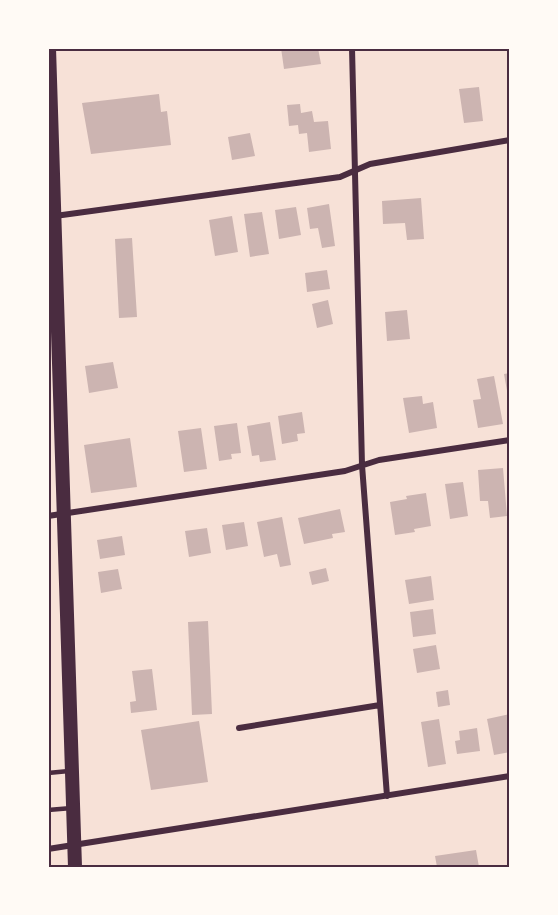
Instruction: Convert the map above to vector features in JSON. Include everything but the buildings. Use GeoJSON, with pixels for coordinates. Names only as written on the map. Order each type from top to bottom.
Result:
{"type":"FeatureCollection","features":[{"type":"Feature","properties":{"kind":"main road"},"geometry":{"type":"LineString","coordinates":[[49,48],[53,357],[64,514],[75,867]]}},
{"type":"Feature","properties":{"kind":"street"},"geometry":{"type":"LineString","coordinates":[[352,48],[362,465],[387,796]]}},
{"type":"Feature","properties":{"kind":"street"},"geometry":{"type":"LineString","coordinates":[[51,216],[340,177],[370,164],[510,140]]}},
{"type":"Feature","properties":{"kind":"street"},"geometry":{"type":"LineString","coordinates":[[48,516],[345,471],[379,459],[510,440]]}},
{"type":"Feature","properties":{"kind":"street"},"geometry":{"type":"LineString","coordinates":[[239,728],[380,705]]}},
{"type":"Feature","properties":{"kind":"street"},"geometry":{"type":"LineString","coordinates":[[48,849],[510,776]]}},
{"type":"Feature","properties":{"kind":"lane"},"geometry":{"type":"LineString","coordinates":[[48,773],[72,771]]}},
{"type":"Feature","properties":{"kind":"lane"},"geometry":{"type":"LineString","coordinates":[[48,810],[73,808]]}}]}
